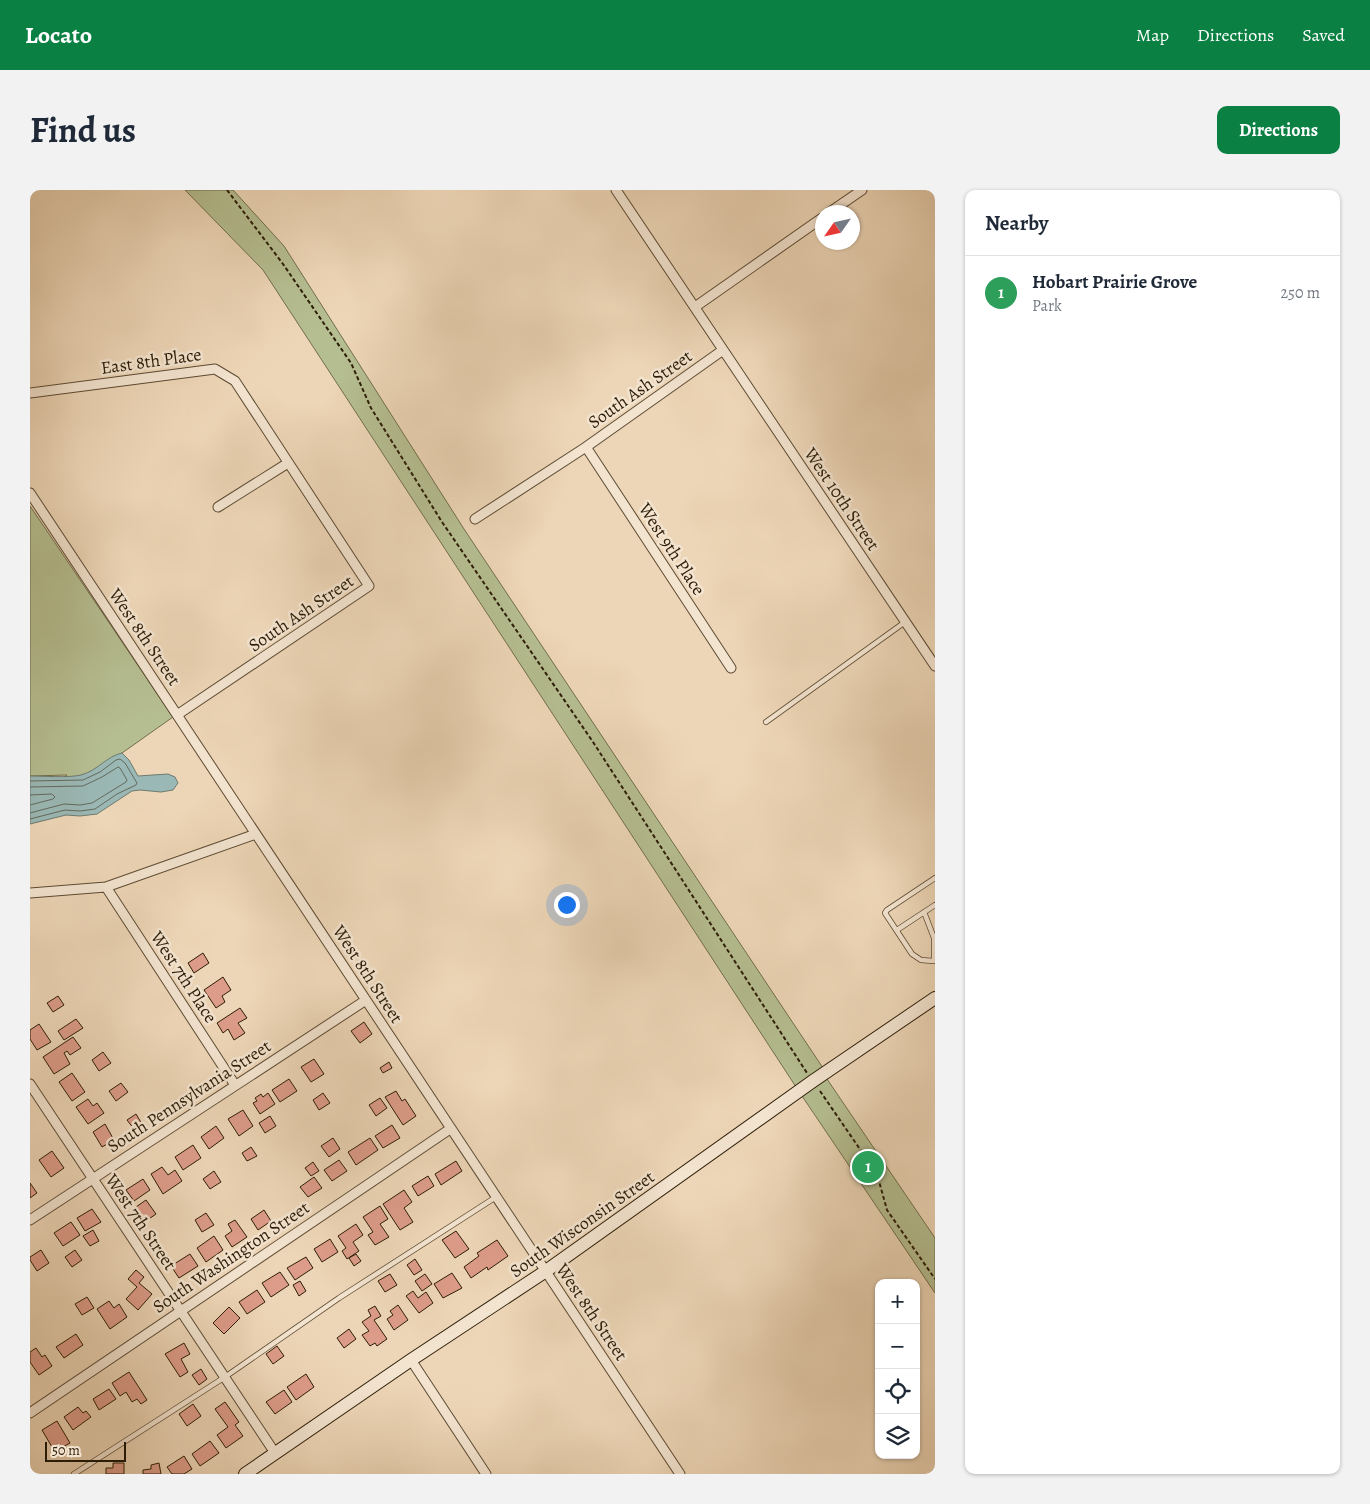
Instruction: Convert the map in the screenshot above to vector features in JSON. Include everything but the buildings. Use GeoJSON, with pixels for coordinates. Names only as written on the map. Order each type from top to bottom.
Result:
{"type":"FeatureCollection","features":[{"type":"Feature","properties":{"kind":"street"},"geometry":{"type":"LineString","coordinates":[[616,190],[695,307],[815,223]]}},
{"type":"Feature","properties":{"kind":"street"},"geometry":{"type":"LineString","coordinates":[[840,205],[862,190]]}},
{"type":"Feature","properties":{"kind":"street","name":"West 10th Street"},"geometry":{"type":"LineString","coordinates":[[695,307],[935,666]]}},
{"type":"Feature","properties":{"kind":"street","name":"South Ash Street"},"geometry":{"type":"LineString","coordinates":[[475,519],[586,446],[723,350]]}},
{"type":"Feature","properties":{"kind":"street","name":"East 8th Place"},"geometry":{"type":"LineString","coordinates":[[30,393],[215,369],[235,382],[288,463]]}},
{"type":"Feature","properties":{"kind":"street","name":"West 9th Place"},"geometry":{"type":"LineString","coordinates":[[586,446],[730,668]]}},
{"type":"Feature","properties":{"kind":"street"},"geometry":{"type":"LineString","coordinates":[[218,507],[288,463]]}},
{"type":"Feature","properties":{"kind":"street","name":"South Ash Street"},"geometry":{"type":"LineString","coordinates":[[177,715],[370,586],[288,463]]}},
{"type":"Feature","properties":{"kind":"street","name":"West 8th Street"},"geometry":{"type":"LineString","coordinates":[[30,493],[680,1474]]}},
{"type":"Feature","properties":{"kind":"street"},"geometry":{"type":"LineString","coordinates":[[30,893],[106,887],[256,834]]}},
{"type":"Feature","properties":{"kind":"street","name":"West 7th Place"},"geometry":{"type":"LineString","coordinates":[[106,887],[235,1085]]}},
{"type":"Feature","properties":{"kind":"street","name":"South Wisconsin Street"},"geometry":{"type":"LineString","coordinates":[[245,1474],[411,1360],[546,1272],[813,1082],[935,998]]}},
{"type":"Feature","properties":{"kind":"street","name":"South Pennsylvania Street"},"geometry":{"type":"LineString","coordinates":[[30,1220],[366,1000]]}},
{"type":"Feature","properties":{"kind":"street","name":"West 7th Street"},"geometry":{"type":"LineString","coordinates":[[30,1084],[275,1453]]}},
{"type":"Feature","properties":{"kind":"street","name":"South Washington Street"},"geometry":{"type":"LineString","coordinates":[[30,1412],[450,1128]]}},
{"type":"Feature","properties":{"kind":"street"},"geometry":{"type":"LineString","coordinates":[[411,1360],[486,1474]]}},
{"type":"Feature","properties":{"kind":"lane"},"geometry":{"type":"LineString","coordinates":[[766,722],[905,622]]}},
{"type":"Feature","properties":{"kind":"lane"},"geometry":{"type":"LineString","coordinates":[[924,912],[934,938],[934,962],[921,960],[912,954],[885,913],[935,878]]}},
{"type":"Feature","properties":{"kind":"lane"},"geometry":{"type":"LineString","coordinates":[[897,930],[935,904]]}},
{"type":"Feature","properties":{"kind":"lane"},"geometry":{"type":"LineString","coordinates":[[74,1474],[224,1377],[339,1298],[496,1197]]}},
{"type":"Feature","properties":{"kind":"path"},"geometry":{"type":"LineString","coordinates":[[228,190],[283,264],[351,364],[371,408],[442,522],[593,742],[813,1082],[877,1174],[887,1210],[935,1279]]}},
{"type":"Feature","properties":{"kind":"green space"},"geometry":{"type":"Polygon","coordinates":[[[185,190],[233,190],[284,246],[464,529],[825,1071],[798,1090],[263,270],[185,190]]]}},
{"type":"Feature","properties":{"kind":"green space"},"geometry":{"type":"Polygon","coordinates":[[[30,506],[173,717],[30,818],[30,802],[67,775],[30,776],[30,506]]]}},
{"type":"Feature","properties":{"kind":"green space"},"geometry":{"type":"Polygon","coordinates":[[[827,1079],[935,1238],[935,1293],[802,1096],[827,1079]]]}},
{"type":"Feature","properties":{"kind":"water"},"geometry":{"type":"Polygon","coordinates":[[[122,753],[129,760],[138,776],[168,774],[175,777],[178,783],[173,790],[161,792],[132,791],[97,814],[66,815],[30,824],[30,776],[63,777],[81,775],[122,753]]]}},
{"type":"Feature","properties":{"kind":"place","name":"Hobart Prairie Grove"},"geometry":{"type":"Point","coordinates":[868,1167]}}]}
